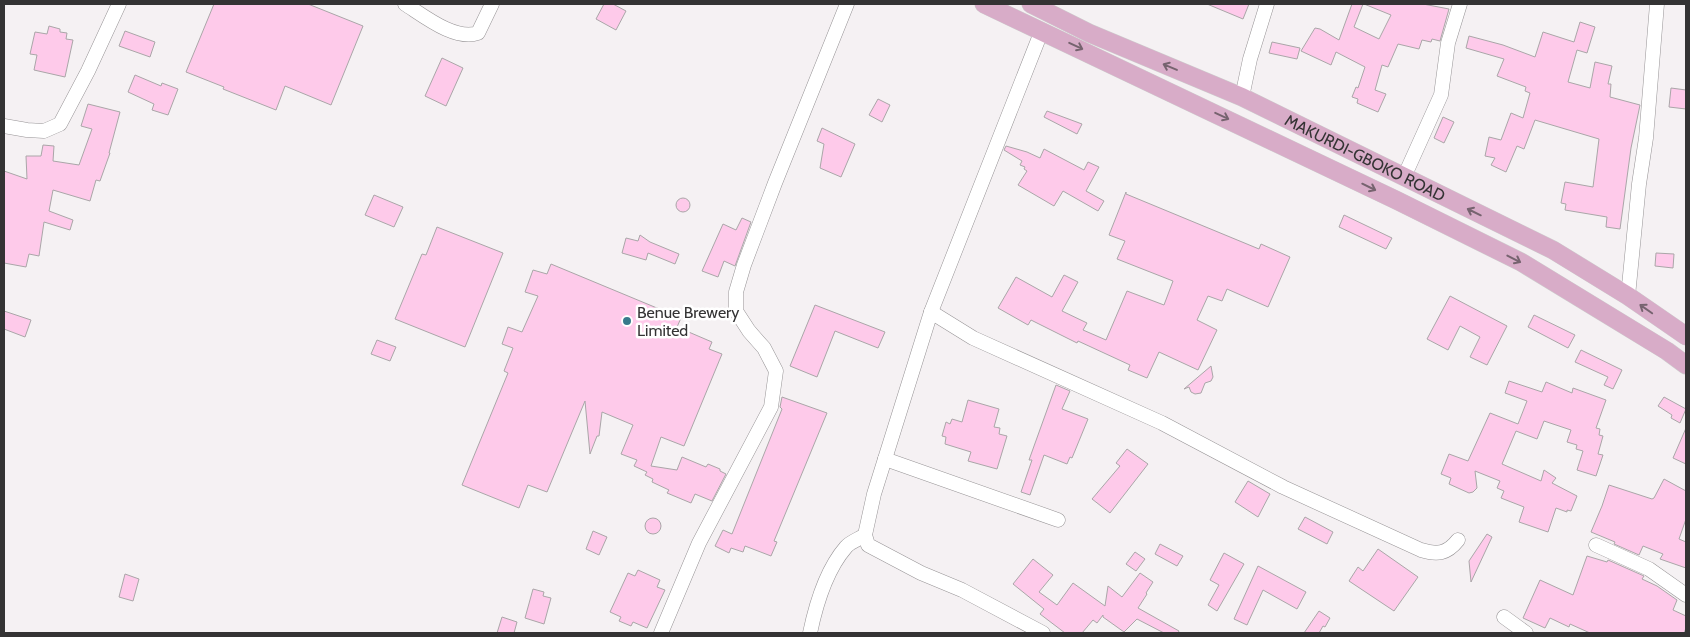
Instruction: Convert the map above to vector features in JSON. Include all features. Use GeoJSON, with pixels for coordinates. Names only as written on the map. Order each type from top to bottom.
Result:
{"type":"FeatureCollection","features":[{"type":"Feature","properties":{"kind":"main road"},"geometry":{"type":"LineString","coordinates":[[984,4],[1378,191],[1521,262],[1666,350],[1686,365]]}},
{"type":"Feature","properties":{"kind":"main road","name":"MAKURDI-GBOKO ROAD"},"geometry":{"type":"LineString","coordinates":[[1030,4],[1089,33],[1242,97],[1553,250],[1628,296],[1686,336]]}},
{"type":"Feature","properties":{"kind":"street"},"geometry":{"type":"LineString","coordinates":[[4,126],[39,132],[49,130],[60,124],[88,71],[118,4]]}},
{"type":"Feature","properties":{"kind":"street"},"geometry":{"type":"LineString","coordinates":[[405,4],[446,29],[470,36],[478,33],[492,4]]}},
{"type":"Feature","properties":{"kind":"street"},"geometry":{"type":"LineString","coordinates":[[661,633],[699,543],[771,407],[776,371],[764,348],[749,331],[736,311],[736,292],[744,265],[775,183],[847,4]]}},
{"type":"Feature","properties":{"kind":"street"},"geometry":{"type":"LineString","coordinates":[[1242,97],[1250,60],[1267,4]]}},
{"type":"Feature","properties":{"kind":"street"},"geometry":{"type":"LineString","coordinates":[[1404,177],[1441,95],[1448,44],[1460,4]]}},
{"type":"Feature","properties":{"kind":"street"},"geometry":{"type":"LineString","coordinates":[[1628,296],[1639,184],[1646,138],[1657,4]]}},
{"type":"Feature","properties":{"kind":"street"},"geometry":{"type":"LineString","coordinates":[[1042,30],[931,312],[874,494],[865,535],[868,545],[921,573],[962,590],[1043,633]]}},
{"type":"Feature","properties":{"kind":"street"},"geometry":{"type":"LineString","coordinates":[[931,312],[973,338],[1162,423],[1283,487],[1421,550],[1433,554],[1444,552],[1458,540]]}},
{"type":"Feature","properties":{"kind":"street"},"geometry":{"type":"LineString","coordinates":[[886,459],[1058,520]]}},
{"type":"Feature","properties":{"kind":"street"},"geometry":{"type":"LineString","coordinates":[[810,633],[815,611],[830,571],[846,546],[865,535]]}},
{"type":"Feature","properties":{"kind":"street"},"geometry":{"type":"LineString","coordinates":[[1596,545],[1649,569],[1686,595]]}},
{"type":"Feature","properties":{"kind":"street"},"geometry":{"type":"LineString","coordinates":[[1504,617],[1526,633]]}},
{"type":"Feature","properties":{"kind":"building"},"geometry":{"type":"Polygon","coordinates":[[[214,4],[308,4],[363,26],[331,105],[285,86],[276,110],[186,72],[214,4]]]}},
{"type":"Feature","properties":{"kind":"building"},"geometry":{"type":"Polygon","coordinates":[[[604,4],[613,4],[626,11],[616,30],[596,19],[604,4]]]}},
{"type":"Feature","properties":{"kind":"building"},"geometry":{"type":"Polygon","coordinates":[[[1207,4],[1249,4],[1243,19],[1207,4]]]}},
{"type":"Feature","properties":{"kind":"building"},"geometry":{"type":"Polygon","coordinates":[[[1352,4],[1363,4],[1354,27],[1379,39],[1391,15],[1364,4],[1423,4],[1449,9],[1440,41],[1432,39],[1431,42],[1422,40],[1419,49],[1398,44],[1388,67],[1382,65],[1375,90],[1386,94],[1378,112],[1357,103],[1358,99],[1352,97],[1356,87],[1358,88],[1365,67],[1336,52],[1331,65],[1301,51],[1315,28],[1339,40],[1352,4]]]}},
{"type":"Feature","properties":{"kind":"building"},"geometry":{"type":"Polygon","coordinates":[[[1580,22],[1595,27],[1587,53],[1577,50],[1568,82],[1590,88],[1595,62],[1612,66],[1608,84],[1611,84],[1610,97],[1640,105],[1631,148],[1620,229],[1606,227],[1607,217],[1565,210],[1566,204],[1561,203],[1565,182],[1593,187],[1599,139],[1535,120],[1524,149],[1517,146],[1506,172],[1491,165],[1495,158],[1485,156],[1489,137],[1501,140],[1511,113],[1523,118],[1530,93],[1525,91],[1526,87],[1497,76],[1504,59],[1466,48],[1469,36],[1503,45],[1535,57],[1543,32],[1574,42],[1580,22]]]}},
{"type":"Feature","properties":{"kind":"building"},"geometry":{"type":"Polygon","coordinates":[[[49,26],[60,29],[60,32],[67,33],[66,39],[73,40],[65,77],[34,70],[37,55],[30,54],[35,32],[47,34],[49,26]]]}},
{"type":"Feature","properties":{"kind":"building"},"geometry":{"type":"Polygon","coordinates":[[[125,31],[155,42],[150,57],[119,46],[125,31]]]}},
{"type":"Feature","properties":{"kind":"building"},"geometry":{"type":"Polygon","coordinates":[[[1272,42],[1300,48],[1297,59],[1269,53],[1272,42]]]}},
{"type":"Feature","properties":{"kind":"building"},"geometry":{"type":"Polygon","coordinates":[[[442,58],[463,68],[446,106],[425,96],[442,58]]]}},
{"type":"Feature","properties":{"kind":"building"},"geometry":{"type":"Polygon","coordinates":[[[135,75],[161,86],[162,83],[178,89],[168,115],[152,110],[154,104],[128,92],[135,75]]]}},
{"type":"Feature","properties":{"kind":"building"},"geometry":{"type":"Polygon","coordinates":[[[1671,88],[1686,90],[1686,109],[1669,107],[1671,88]]]}},
{"type":"Feature","properties":{"kind":"building"},"geometry":{"type":"Polygon","coordinates":[[[878,99],[890,105],[882,122],[869,115],[878,99]]]}},
{"type":"Feature","properties":{"kind":"building"},"geometry":{"type":"Polygon","coordinates":[[[88,104],[120,112],[110,153],[100,181],[96,180],[90,201],[53,190],[49,211],[73,220],[70,230],[44,222],[39,256],[29,254],[26,267],[4,263],[4,171],[27,179],[26,156],[41,156],[43,145],[54,146],[53,161],[79,165],[92,129],[81,126],[88,104]]]}},
{"type":"Feature","properties":{"kind":"building"},"geometry":{"type":"Polygon","coordinates":[[[1047,111],[1082,124],[1077,134],[1044,117],[1047,111]]]}},
{"type":"Feature","properties":{"kind":"building"},"geometry":{"type":"Polygon","coordinates":[[[1443,117],[1454,122],[1444,143],[1434,138],[1443,117]]]}},
{"type":"Feature","properties":{"kind":"building"},"geometry":{"type":"Polygon","coordinates":[[[822,128],[855,144],[841,177],[820,168],[824,144],[817,141],[822,128]]]}},
{"type":"Feature","properties":{"kind":"building"},"geometry":{"type":"Polygon","coordinates":[[[1006,146],[1040,158],[1044,149],[1084,170],[1088,162],[1099,167],[1086,191],[1104,201],[1098,211],[1063,191],[1054,206],[1018,185],[1027,171],[1024,169],[1025,167],[1020,165],[1022,161],[1004,150],[1006,146]]]}},
{"type":"Feature","properties":{"kind":"building"},"geometry":{"type":"Polygon","coordinates":[[[1126,192],[1126,194],[1259,249],[1261,244],[1290,257],[1268,307],[1227,289],[1222,301],[1208,296],[1197,320],[1217,330],[1198,370],[1159,352],[1147,378],[1128,370],[1130,365],[1078,341],[1077,343],[1031,320],[1028,325],[998,308],[1016,277],[1052,297],[1064,275],[1078,282],[1062,311],[1087,323],[1083,330],[1106,340],[1127,291],[1164,305],[1173,281],[1117,259],[1125,241],[1109,235],[1126,192]]]}},
{"type":"Feature","properties":{"kind":"building"},"geometry":{"type":"Polygon","coordinates":[[[374,195],[403,207],[394,227],[365,215],[374,195]]]}},
{"type":"Feature","properties":{"kind":"building"},"geometry":{"type":"Polygon","coordinates":[[[680,198],[686,198],[690,205],[686,212],[680,212],[676,208],[676,202],[680,198]]]}},
{"type":"Feature","properties":{"kind":"building"},"geometry":{"type":"Polygon","coordinates":[[[1344,215],[1392,238],[1386,249],[1339,227],[1344,215]]]}},
{"type":"Feature","properties":{"kind":"building"},"geometry":{"type":"Polygon","coordinates":[[[742,218],[751,222],[735,266],[724,261],[718,277],[702,271],[723,224],[736,230],[742,218]]]}},
{"type":"Feature","properties":{"kind":"building"},"geometry":{"type":"Polygon","coordinates":[[[437,227],[503,253],[465,347],[395,319],[422,254],[426,255],[437,227]]]}},
{"type":"Feature","properties":{"kind":"building"},"geometry":{"type":"Polygon","coordinates":[[[640,235],[650,242],[679,254],[675,264],[648,253],[646,260],[622,253],[626,238],[638,241],[640,235]]]}},
{"type":"Feature","properties":{"kind":"building"},"geometry":{"type":"Polygon","coordinates":[[[1656,253],[1674,254],[1673,268],[1655,266],[1656,253]]]}},
{"type":"Feature","properties":{"kind":"building"},"geometry":{"type":"Polygon","coordinates":[[[551,264],[681,318],[677,327],[712,342],[709,349],[722,354],[684,446],[661,437],[651,466],[677,470],[682,457],[706,467],[708,464],[720,469],[720,471],[726,474],[712,501],[695,494],[691,503],[667,493],[669,490],[652,482],[653,479],[645,475],[647,472],[634,466],[637,460],[621,454],[633,425],[602,412],[599,436],[597,436],[590,454],[585,401],[547,492],[528,485],[519,508],[462,485],[508,373],[504,371],[513,348],[502,344],[508,327],[522,332],[538,296],[525,292],[533,270],[547,274],[551,264]]]}},
{"type":"Feature","properties":{"kind":"building"},"geometry":{"type":"Polygon","coordinates":[[[1450,296],[1507,326],[1487,365],[1470,357],[1480,337],[1460,326],[1448,350],[1427,339],[1450,296]]]}},
{"type":"Feature","properties":{"kind":"building"},"geometry":{"type":"Polygon","coordinates":[[[815,305],[885,332],[878,348],[835,331],[817,377],[790,366],[815,305]]]}},
{"type":"Feature","properties":{"kind":"building"},"geometry":{"type":"Polygon","coordinates":[[[4,311],[31,320],[25,337],[4,329],[4,311]]]}},
{"type":"Feature","properties":{"kind":"building"},"geometry":{"type":"Polygon","coordinates":[[[1534,315],[1575,335],[1568,348],[1528,327],[1534,315]]]}},
{"type":"Feature","properties":{"kind":"building"},"geometry":{"type":"Polygon","coordinates":[[[377,340],[396,347],[390,361],[371,354],[377,340]]]}},
{"type":"Feature","properties":{"kind":"building"},"geometry":{"type":"Polygon","coordinates":[[[1581,350],[1622,370],[1613,389],[1604,385],[1608,377],[1575,362],[1581,350]]]}},
{"type":"Feature","properties":{"kind":"building"},"geometry":{"type":"Polygon","coordinates":[[[1211,366],[1213,377],[1211,381],[1205,383],[1201,393],[1195,394],[1191,392],[1189,387],[1184,389],[1211,366]]]}},
{"type":"Feature","properties":{"kind":"building"},"geometry":{"type":"Polygon","coordinates":[[[1509,381],[1542,392],[1546,382],[1572,393],[1573,388],[1606,400],[1596,428],[1600,429],[1599,435],[1603,436],[1598,454],[1603,455],[1596,476],[1577,470],[1583,451],[1576,449],[1577,445],[1567,442],[1571,430],[1544,421],[1537,439],[1516,431],[1502,464],[1541,481],[1544,470],[1556,478],[1552,483],[1577,496],[1571,511],[1567,510],[1567,512],[1556,508],[1548,532],[1519,522],[1524,507],[1501,498],[1504,491],[1497,488],[1500,481],[1475,471],[1477,488],[1469,493],[1449,484],[1451,478],[1441,474],[1449,454],[1468,461],[1490,413],[1518,424],[1527,401],[1505,393],[1509,381]]]}},
{"type":"Feature","properties":{"kind":"building"},"geometry":{"type":"Polygon","coordinates":[[[1056,385],[1070,391],[1062,409],[1088,419],[1072,458],[1070,457],[1067,464],[1044,455],[1030,495],[1021,492],[1032,460],[1029,460],[1056,385]]]}},
{"type":"Feature","properties":{"kind":"building"},"geometry":{"type":"Polygon","coordinates":[[[782,397],[827,413],[774,541],[777,542],[771,556],[745,546],[743,552],[731,548],[729,553],[715,546],[723,530],[732,534],[782,409],[780,407],[782,397]]]}},
{"type":"Feature","properties":{"kind":"building"},"geometry":{"type":"Polygon","coordinates":[[[1664,397],[1686,409],[1680,423],[1671,418],[1672,415],[1658,406],[1664,397]]]}},
{"type":"Feature","properties":{"kind":"building"},"geometry":{"type":"Polygon","coordinates":[[[968,400],[999,409],[994,427],[1000,428],[999,434],[1007,436],[997,469],[968,461],[971,452],[945,444],[946,437],[942,436],[946,422],[950,424],[952,419],[962,422],[968,400]]]}},
{"type":"Feature","properties":{"kind":"building"},"geometry":{"type":"Polygon","coordinates":[[[1686,428],[1686,464],[1673,458],[1686,428]]]}},
{"type":"Feature","properties":{"kind":"building"},"geometry":{"type":"Polygon","coordinates":[[[1127,449],[1148,464],[1110,513],[1092,499],[1120,466],[1116,463],[1127,449]]]}},
{"type":"Feature","properties":{"kind":"building"},"geometry":{"type":"Polygon","coordinates":[[[1664,479],[1686,491],[1686,519],[1679,539],[1686,542],[1686,568],[1660,559],[1663,554],[1643,546],[1639,555],[1591,532],[1609,485],[1652,499],[1664,479]]]}},
{"type":"Feature","properties":{"kind":"building"},"geometry":{"type":"Polygon","coordinates":[[[1248,481],[1270,494],[1258,517],[1235,502],[1248,481]]]}},
{"type":"Feature","properties":{"kind":"building"},"geometry":{"type":"Polygon","coordinates":[[[1305,517],[1333,532],[1327,544],[1298,529],[1305,517]]]}},
{"type":"Feature","properties":{"kind":"building"},"geometry":{"type":"Polygon","coordinates":[[[650,518],[656,518],[661,523],[659,532],[650,534],[645,529],[645,523],[650,518]]]}},
{"type":"Feature","properties":{"kind":"building"},"geometry":{"type":"Polygon","coordinates":[[[593,531],[607,537],[599,555],[586,549],[593,531]]]}},
{"type":"Feature","properties":{"kind":"building"},"geometry":{"type":"Polygon","coordinates":[[[1487,534],[1492,537],[1471,582],[1469,561],[1487,534]]]}},
{"type":"Feature","properties":{"kind":"building"},"geometry":{"type":"Polygon","coordinates":[[[1160,544],[1183,556],[1177,566],[1155,554],[1160,544]]]}},
{"type":"Feature","properties":{"kind":"building"},"geometry":{"type":"Polygon","coordinates":[[[1378,549],[1418,577],[1394,611],[1349,581],[1358,567],[1363,571],[1378,549]]]}},
{"type":"Feature","properties":{"kind":"building"},"geometry":{"type":"Polygon","coordinates":[[[1135,552],[1145,559],[1136,571],[1126,564],[1135,552]]]}},
{"type":"Feature","properties":{"kind":"building"},"geometry":{"type":"Polygon","coordinates":[[[1224,553],[1244,564],[1217,611],[1208,605],[1219,585],[1210,580],[1224,553]]]}},
{"type":"Feature","properties":{"kind":"building"},"geometry":{"type":"Polygon","coordinates":[[[1587,556],[1607,562],[1608,560],[1644,576],[1642,579],[1657,586],[1677,600],[1673,610],[1686,616],[1684,633],[1590,633],[1570,624],[1569,627],[1550,618],[1545,628],[1523,618],[1540,580],[1573,595],[1587,556]]]}},
{"type":"Feature","properties":{"kind":"building"},"geometry":{"type":"Polygon","coordinates":[[[1033,559],[1053,575],[1039,592],[1057,605],[1073,583],[1105,606],[1108,586],[1122,597],[1140,573],[1153,582],[1138,608],[1179,631],[1178,633],[1164,633],[1137,619],[1124,632],[1103,617],[1103,615],[1097,623],[1093,620],[1082,633],[1065,633],[1040,614],[1044,609],[1013,584],[1033,559]]]}},
{"type":"Feature","properties":{"kind":"building"},"geometry":{"type":"Polygon","coordinates":[[[1258,566],[1306,592],[1297,609],[1263,590],[1247,625],[1234,619],[1258,566]]]}},
{"type":"Feature","properties":{"kind":"building"},"geometry":{"type":"Polygon","coordinates":[[[638,570],[660,580],[657,587],[665,590],[647,628],[633,622],[631,626],[619,621],[621,617],[610,612],[628,573],[635,576],[638,570]]]}},
{"type":"Feature","properties":{"kind":"building"},"geometry":{"type":"Polygon","coordinates":[[[125,574],[139,579],[133,601],[119,597],[125,574]]]}},
{"type":"Feature","properties":{"kind":"building"},"geometry":{"type":"Polygon","coordinates":[[[533,589],[544,592],[543,596],[551,598],[544,624],[525,618],[533,589]]]}},
{"type":"Feature","properties":{"kind":"building"},"geometry":{"type":"Polygon","coordinates":[[[1319,611],[1330,618],[1325,627],[1323,626],[1319,633],[1304,633],[1319,611]]]}},
{"type":"Feature","properties":{"kind":"building"},"geometry":{"type":"Polygon","coordinates":[[[502,617],[517,622],[514,633],[497,633],[502,617]]]}},
{"type":"Feature","properties":{"kind":"place","name":"Benue Brewery Limited"},"geometry":{"type":"Point","coordinates":[627,321]}}]}
